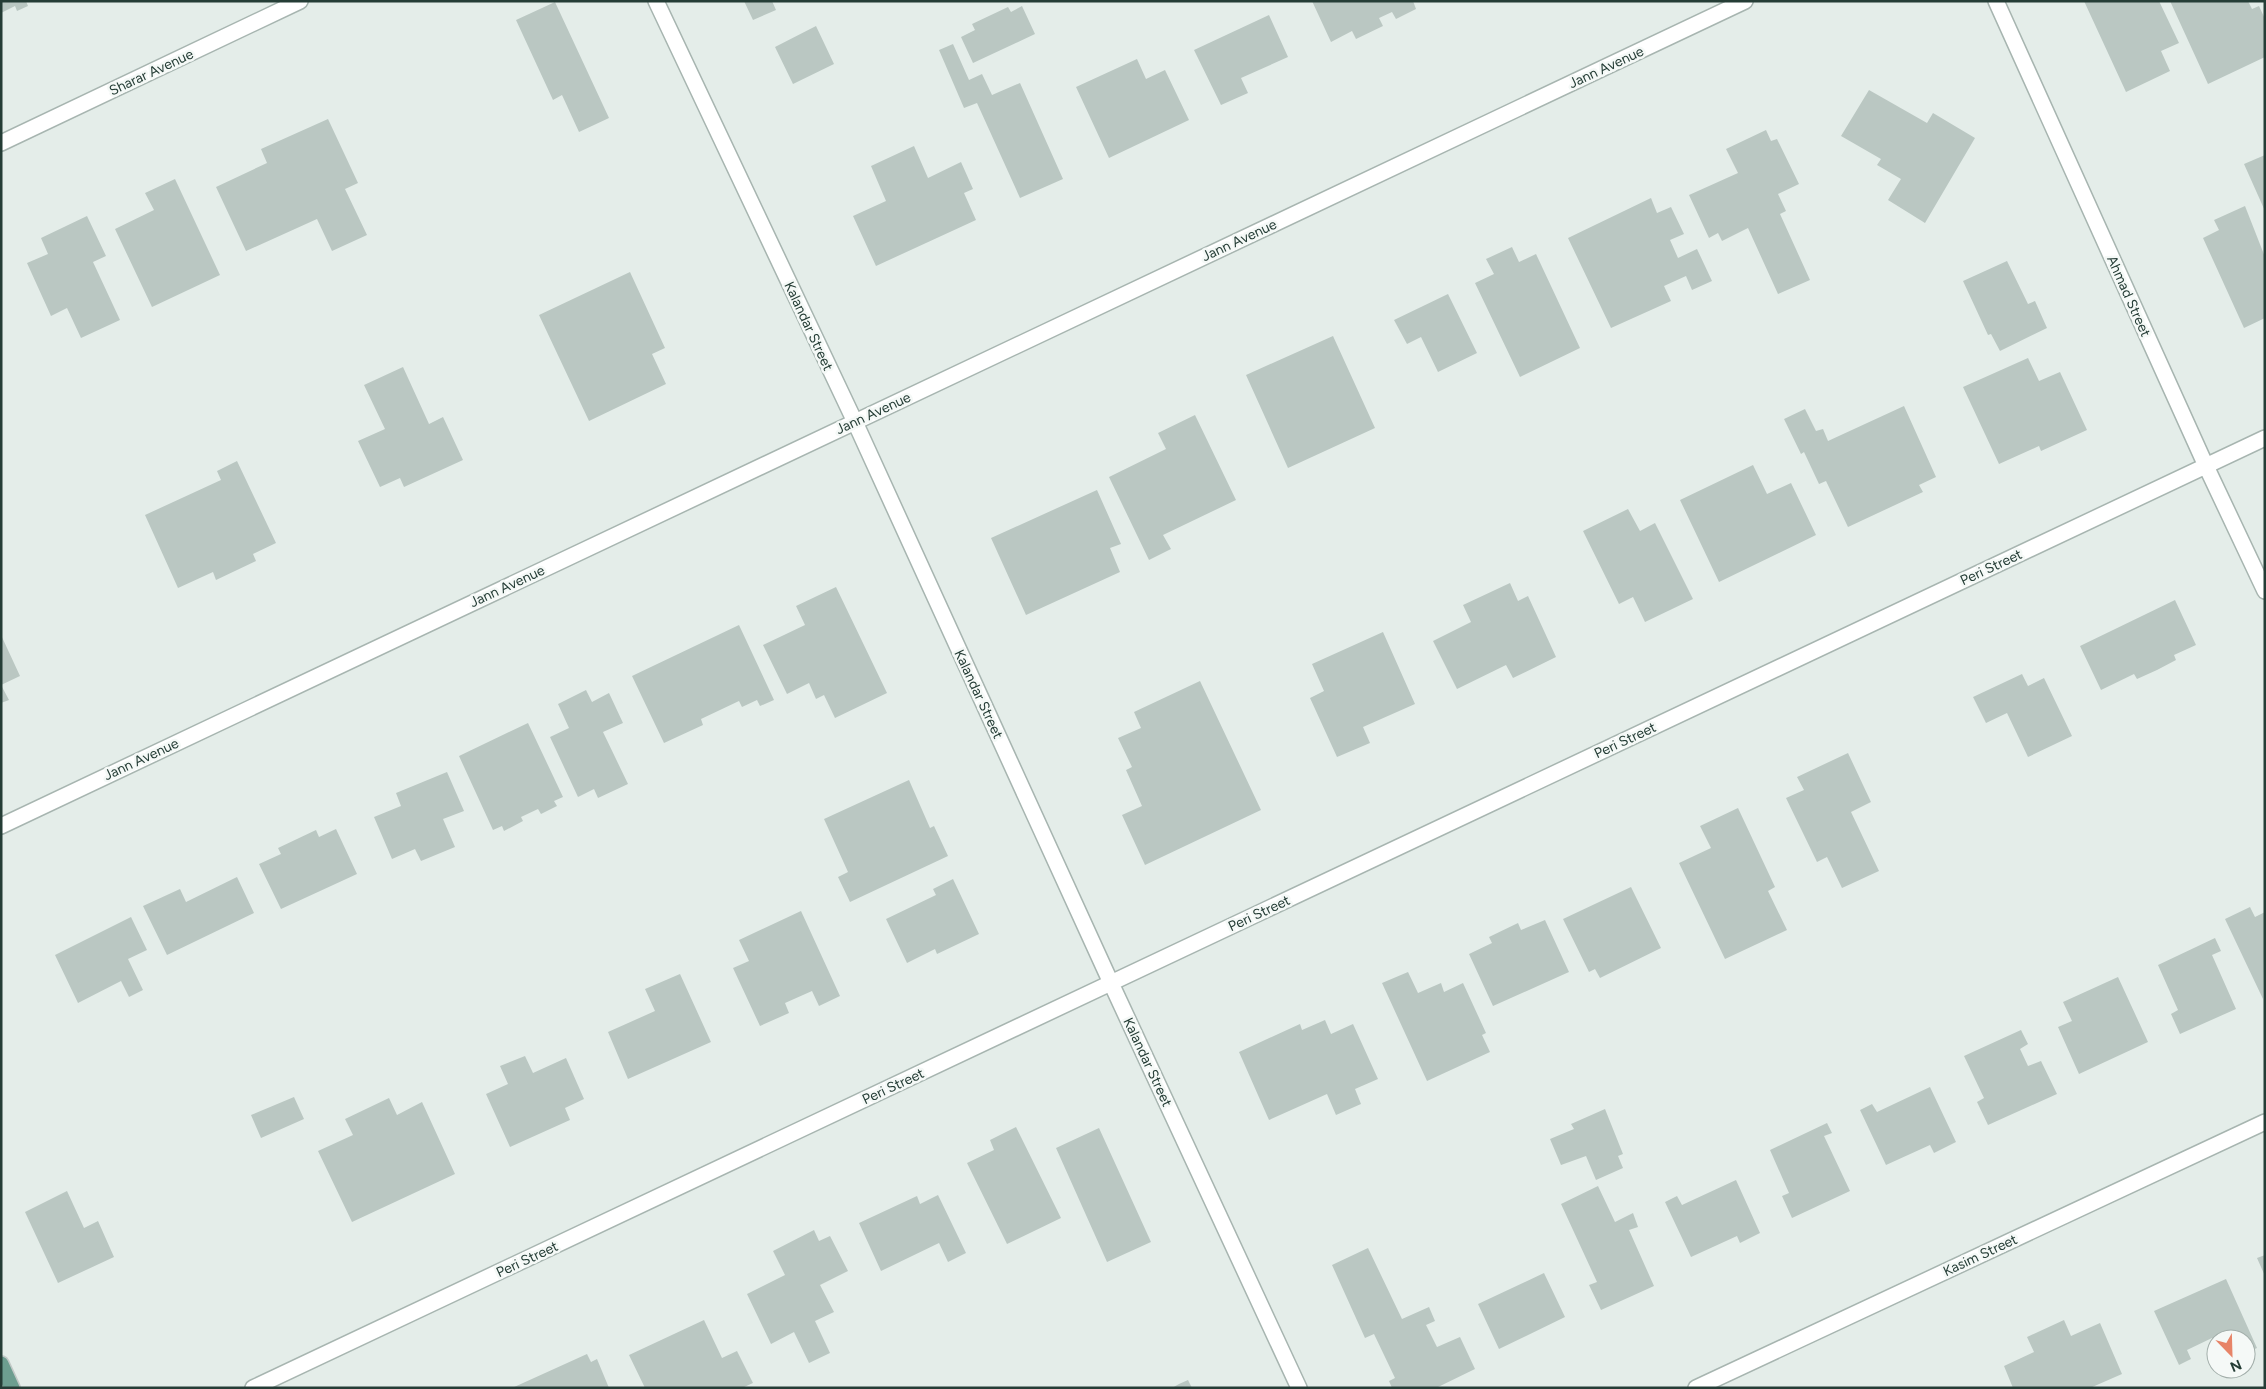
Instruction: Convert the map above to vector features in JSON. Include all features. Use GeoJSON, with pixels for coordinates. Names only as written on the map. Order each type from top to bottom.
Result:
{"type":"FeatureCollection","features":[{"type":"Feature","properties":{"kind":"main road"},"geometry":{"type":"LineString","coordinates":[[1,1364],[12,1388]]}},
{"type":"Feature","properties":{"kind":"street","name":"Sharar Avenue"},"geometry":{"type":"LineString","coordinates":[[1,143],[300,1]]}},
{"type":"Feature","properties":{"kind":"street","name":"Kalandar Street"},"geometry":{"type":"LineString","coordinates":[[656,1],[855,422],[1111,983],[1299,1388]]}},
{"type":"Feature","properties":{"kind":"street","name":"Jann Avenue"},"geometry":{"type":"LineString","coordinates":[[1,826],[1745,1]]}},
{"type":"Feature","properties":{"kind":"street","name":"Ahmad Street"},"geometry":{"type":"LineString","coordinates":[[1996,1],[2206,466],[2265,591]]}},
{"type":"Feature","properties":{"kind":"street","name":"Peri Street"},"geometry":{"type":"LineString","coordinates":[[253,1388],[2265,438]]}},
{"type":"Feature","properties":{"kind":"street","name":"Kasim Street"},"geometry":{"type":"LineString","coordinates":[[1696,1388],[2265,1122]]}},
{"type":"Feature","properties":{"kind":"building"},"geometry":{"type":"Polygon","coordinates":[[[1,1],[26,1],[28,6],[17,11],[15,6],[1,13],[1,1]]]}},
{"type":"Feature","properties":{"kind":"building"},"geometry":{"type":"Polygon","coordinates":[[[744,1],[772,1],[776,10],[753,20],[744,1]]]}},
{"type":"Feature","properties":{"kind":"building"},"geometry":{"type":"Polygon","coordinates":[[[1312,1],[1413,1],[1416,9],[1396,19],[1392,12],[1379,18],[1383,26],[1356,39],[1352,31],[1331,42],[1312,1]]]}},
{"type":"Feature","properties":{"kind":"building"},"geometry":{"type":"Polygon","coordinates":[[[2084,1],[2159,1],[2179,43],[2161,51],[2170,71],[2126,92],[2084,1]]]}},
{"type":"Feature","properties":{"kind":"building"},"geometry":{"type":"Polygon","coordinates":[[[2170,1],[2248,1],[2252,9],[2259,6],[2265,19],[2265,57],[2208,84],[2170,1]]]}},
{"type":"Feature","properties":{"kind":"building"},"geometry":{"type":"Polygon","coordinates":[[[555,2],[609,118],[579,132],[562,95],[553,100],[516,20],[555,2]]]}},
{"type":"Feature","properties":{"kind":"building"},"geometry":{"type":"Polygon","coordinates":[[[1022,6],[1035,34],[973,63],[961,37],[975,30],[972,24],[1008,7],[1011,12],[1022,6]]]}},
{"type":"Feature","properties":{"kind":"building"},"geometry":{"type":"Polygon","coordinates":[[[1269,15],[1288,57],[1241,78],[1248,93],[1221,105],[1194,50],[1269,15]]]}},
{"type":"Feature","properties":{"kind":"building"},"geometry":{"type":"Polygon","coordinates":[[[816,26],[834,64],[793,84],[775,47],[816,26]]]}},
{"type":"Feature","properties":{"kind":"building"},"geometry":{"type":"Polygon","coordinates":[[[953,44],[969,80],[982,74],[992,95],[1020,83],[1063,179],[1020,198],[977,103],[964,108],[939,50],[953,44]]]}},
{"type":"Feature","properties":{"kind":"building"},"geometry":{"type":"Polygon","coordinates":[[[1137,59],[1146,79],[1165,70],[1189,120],[1109,158],[1076,87],[1137,59]]]}},
{"type":"Feature","properties":{"kind":"building"},"geometry":{"type":"Polygon","coordinates":[[[1869,90],[1927,123],[1933,113],[1975,138],[1925,223],[1888,200],[1901,179],[1877,165],[1881,159],[1841,136],[1869,90]]]}},
{"type":"Feature","properties":{"kind":"building"},"geometry":{"type":"Polygon","coordinates":[[[328,119],[358,183],[345,189],[367,235],[332,251],[317,219],[246,251],[216,187],[267,163],[261,149],[328,119]]]}},
{"type":"Feature","properties":{"kind":"building"},"geometry":{"type":"Polygon","coordinates":[[[1766,130],[1771,141],[1777,139],[1799,184],[1778,194],[1786,211],[1780,214],[1810,280],[1778,294],[1748,228],[1722,241],[1718,233],[1709,238],[1689,195],[1738,173],[1726,149],[1766,130]]]}},
{"type":"Feature","properties":{"kind":"building"},"geometry":{"type":"Polygon","coordinates":[[[914,146],[928,178],[961,162],[973,189],[964,193],[976,220],[876,266],[853,216],[886,201],[871,166],[914,146]]]}},
{"type":"Feature","properties":{"kind":"building"},"geometry":{"type":"Polygon","coordinates":[[[2265,155],[2265,211],[2244,164],[2265,155]]]}},
{"type":"Feature","properties":{"kind":"building"},"geometry":{"type":"Polygon","coordinates":[[[175,179],[220,275],[152,307],[115,229],[154,210],[145,193],[175,179]]]}},
{"type":"Feature","properties":{"kind":"building"},"geometry":{"type":"Polygon","coordinates":[[[1651,198],[1657,213],[1671,207],[1684,234],[1670,240],[1678,258],[1697,249],[1712,281],[1692,290],[1686,276],[1664,286],[1671,301],[1611,328],[1568,238],[1651,198]]]}},
{"type":"Feature","properties":{"kind":"building"},"geometry":{"type":"Polygon","coordinates":[[[2245,206],[2265,257],[2265,318],[2244,328],[2203,238],[2219,230],[2214,220],[2245,206]]]}},
{"type":"Feature","properties":{"kind":"building"},"geometry":{"type":"Polygon","coordinates":[[[87,216],[106,256],[93,262],[120,320],[81,338],[67,308],[51,316],[27,263],[48,254],[41,238],[87,216]]]}},
{"type":"Feature","properties":{"kind":"building"},"geometry":{"type":"Polygon","coordinates":[[[1512,247],[1519,262],[1536,254],[1580,348],[1520,377],[1475,283],[1494,274],[1486,259],[1512,247]]]}},
{"type":"Feature","properties":{"kind":"building"},"geometry":{"type":"Polygon","coordinates":[[[2007,261],[2028,304],[2035,301],[2047,328],[2000,351],[1991,334],[1988,335],[1963,281],[2007,261]]]}},
{"type":"Feature","properties":{"kind":"building"},"geometry":{"type":"Polygon","coordinates":[[[630,272],[665,348],[652,354],[666,384],[589,421],[539,315],[630,272]]]}},
{"type":"Feature","properties":{"kind":"building"},"geometry":{"type":"Polygon","coordinates":[[[1448,294],[1477,353],[1438,372],[1421,337],[1407,344],[1394,320],[1448,294]]]}},
{"type":"Feature","properties":{"kind":"building"},"geometry":{"type":"Polygon","coordinates":[[[1333,336],[1375,428],[1288,468],[1246,375],[1333,336]]]}},
{"type":"Feature","properties":{"kind":"building"},"geometry":{"type":"Polygon","coordinates":[[[2028,358],[2039,381],[2060,372],[2087,430],[2041,451],[2039,446],[1999,464],[1963,387],[2028,358]]]}},
{"type":"Feature","properties":{"kind":"building"},"geometry":{"type":"Polygon","coordinates":[[[403,367],[429,424],[443,417],[463,460],[404,487],[400,478],[380,487],[358,441],[385,429],[364,385],[403,367]]]}},
{"type":"Feature","properties":{"kind":"building"},"geometry":{"type":"Polygon","coordinates":[[[1904,406],[1936,477],[1919,485],[1923,492],[1848,527],[1826,481],[1819,484],[1804,452],[1801,454],[1784,419],[1805,409],[1816,431],[1823,429],[1828,441],[1904,406]]]}},
{"type":"Feature","properties":{"kind":"building"},"geometry":{"type":"Polygon","coordinates":[[[1195,415],[1236,500],[1163,535],[1171,549],[1149,560],[1109,477],[1166,449],[1158,433],[1195,415]]]}},
{"type":"Feature","properties":{"kind":"building"},"geometry":{"type":"Polygon","coordinates":[[[237,461],[276,543],[253,554],[256,561],[216,580],[213,572],[178,588],[145,515],[221,480],[217,471],[237,461]]]}},
{"type":"Feature","properties":{"kind":"building"},"geometry":{"type":"Polygon","coordinates":[[[1753,465],[1767,494],[1791,483],[1816,535],[1719,582],[1680,500],[1753,465]]]}},
{"type":"Feature","properties":{"kind":"building"},"geometry":{"type":"Polygon","coordinates":[[[1097,490],[1121,544],[1110,548],[1120,572],[1026,615],[991,538],[1097,490]]]}},
{"type":"Feature","properties":{"kind":"building"},"geometry":{"type":"Polygon","coordinates":[[[1628,509],[1640,531],[1655,523],[1693,599],[1645,622],[1633,597],[1619,604],[1583,531],[1628,509]]]}},
{"type":"Feature","properties":{"kind":"building"},"geometry":{"type":"Polygon","coordinates":[[[1510,583],[1518,601],[1528,596],[1556,657],[1513,678],[1506,665],[1457,689],[1433,641],[1471,622],[1463,605],[1510,583]]]}},
{"type":"Feature","properties":{"kind":"building"},"geometry":{"type":"Polygon","coordinates":[[[836,587],[887,693],[835,718],[824,695],[816,699],[809,683],[787,694],[763,645],[805,625],[796,606],[836,587]]]}},
{"type":"Feature","properties":{"kind":"building"},"geometry":{"type":"Polygon","coordinates":[[[2175,600],[2196,645],[2174,655],[2176,660],[2157,670],[2137,679],[2134,674],[2101,690],[2080,646],[2175,600]]]}},
{"type":"Feature","properties":{"kind":"building"},"geometry":{"type":"Polygon","coordinates":[[[739,625],[774,700],[760,706],[757,700],[742,707],[739,701],[701,719],[703,725],[664,743],[632,676],[739,625]]]}},
{"type":"Feature","properties":{"kind":"building"},"geometry":{"type":"Polygon","coordinates":[[[1383,632],[1415,704],[1363,727],[1370,743],[1337,757],[1310,698],[1324,691],[1312,664],[1383,632]]]}},
{"type":"Feature","properties":{"kind":"building"},"geometry":{"type":"Polygon","coordinates":[[[1,635],[20,676],[1,685],[1,635]]]}},
{"type":"Feature","properties":{"kind":"building"},"geometry":{"type":"Polygon","coordinates":[[[2022,674],[2028,686],[2044,678],[2072,736],[2028,757],[2007,713],[1986,723],[1973,697],[2022,674]]]}},
{"type":"Feature","properties":{"kind":"building"},"geometry":{"type":"Polygon","coordinates":[[[1200,681],[1261,810],[1145,865],[1122,815],[1142,806],[1126,770],[1132,767],[1118,738],[1141,728],[1134,712],[1200,681]]]}},
{"type":"Feature","properties":{"kind":"building"},"geometry":{"type":"Polygon","coordinates":[[[1,685],[9,700],[1,703],[1,685]]]}},
{"type":"Feature","properties":{"kind":"building"},"geometry":{"type":"Polygon","coordinates":[[[586,690],[592,702],[609,693],[623,723],[603,732],[628,784],[598,798],[594,789],[578,797],[550,737],[569,728],[558,704],[586,690]]]}},
{"type":"Feature","properties":{"kind":"building"},"geometry":{"type":"Polygon","coordinates":[[[528,723],[563,797],[554,801],[557,806],[541,814],[538,809],[521,817],[523,821],[504,831],[502,826],[493,830],[459,756],[528,723]]]}},
{"type":"Feature","properties":{"kind":"building"},"geometry":{"type":"Polygon","coordinates":[[[1848,753],[1871,802],[1851,812],[1879,871],[1842,888],[1827,857],[1817,862],[1786,798],[1804,790],[1797,777],[1848,753]]]}},
{"type":"Feature","properties":{"kind":"building"},"geometry":{"type":"Polygon","coordinates":[[[447,772],[464,811],[443,819],[455,847],[421,861],[415,849],[392,859],[374,817],[401,806],[396,793],[447,772]]]}},
{"type":"Feature","properties":{"kind":"building"},"geometry":{"type":"Polygon","coordinates":[[[909,780],[930,828],[934,826],[948,856],[850,902],[838,877],[848,872],[824,819],[909,780]]]}},
{"type":"Feature","properties":{"kind":"building"},"geometry":{"type":"Polygon","coordinates":[[[1738,808],[1775,887],[1768,891],[1787,930],[1725,959],[1679,863],[1711,848],[1700,826],[1738,808]]]}},
{"type":"Feature","properties":{"kind":"building"},"geometry":{"type":"Polygon","coordinates":[[[336,829],[357,874],[281,909],[259,864],[281,854],[278,848],[316,830],[319,837],[336,829]]]}},
{"type":"Feature","properties":{"kind":"building"},"geometry":{"type":"Polygon","coordinates":[[[237,877],[254,913],[167,955],[143,906],[180,889],[186,902],[237,877]]]}},
{"type":"Feature","properties":{"kind":"building"},"geometry":{"type":"Polygon","coordinates":[[[953,879],[979,934],[937,954],[935,949],[907,963],[886,919],[936,895],[933,889],[953,879]]]}},
{"type":"Feature","properties":{"kind":"building"},"geometry":{"type":"Polygon","coordinates":[[[1631,887],[1661,948],[1600,978],[1595,969],[1589,972],[1563,919],[1631,887]]]}},
{"type":"Feature","properties":{"kind":"building"},"geometry":{"type":"Polygon","coordinates":[[[2250,907],[2255,917],[2265,912],[2263,999],[2225,919],[2250,907]]]}},
{"type":"Feature","properties":{"kind":"building"},"geometry":{"type":"Polygon","coordinates":[[[801,911],[840,996],[819,1006],[812,991],[785,1003],[789,1013],[760,1026],[733,968],[749,961],[739,940],[801,911]]]}},
{"type":"Feature","properties":{"kind":"building"},"geometry":{"type":"Polygon","coordinates":[[[131,917],[147,950],[128,959],[143,990],[129,997],[121,981],[78,1003],[55,955],[131,917]]]}},
{"type":"Feature","properties":{"kind":"building"},"geometry":{"type":"Polygon","coordinates":[[[1545,920],[1569,972],[1493,1006],[1469,954],[1492,943],[1489,937],[1518,923],[1521,930],[1545,920]]]}},
{"type":"Feature","properties":{"kind":"building"},"geometry":{"type":"Polygon","coordinates":[[[2215,938],[2221,951],[2212,955],[2236,1009],[2180,1034],[2171,1014],[2178,1010],[2158,965],[2215,938]]]}},
{"type":"Feature","properties":{"kind":"building"},"geometry":{"type":"Polygon","coordinates":[[[1408,972],[1418,993],[1441,983],[1444,992],[1463,983],[1486,1033],[1482,1035],[1490,1052],[1427,1081],[1382,983],[1408,972]]]}},
{"type":"Feature","properties":{"kind":"building"},"geometry":{"type":"Polygon","coordinates":[[[680,974],[711,1042],[628,1079],[608,1032],[655,1011],[645,989],[680,974]]]}},
{"type":"Feature","properties":{"kind":"building"},"geometry":{"type":"Polygon","coordinates":[[[2118,977],[2148,1042],[2079,1074],[2058,1027],[2072,1021],[2063,1002],[2118,977]]]}},
{"type":"Feature","properties":{"kind":"building"},"geometry":{"type":"Polygon","coordinates":[[[1325,1020],[1331,1034],[1353,1024],[1378,1079],[1355,1089],[1361,1104],[1336,1115],[1327,1094],[1269,1120],[1239,1052],[1300,1024],[1302,1030],[1325,1020]]]}},
{"type":"Feature","properties":{"kind":"building"},"geometry":{"type":"Polygon","coordinates":[[[2021,1030],[2028,1044],[2020,1049],[2028,1066],[2041,1061],[2057,1094],[1988,1125],[1977,1102],[1984,1098],[1964,1056],[2021,1030]]]}},
{"type":"Feature","properties":{"kind":"building"},"geometry":{"type":"Polygon","coordinates":[[[525,1056],[533,1073],[566,1058],[584,1099],[565,1108],[570,1120],[510,1147],[486,1094],[508,1084],[500,1066],[525,1056]]]}},
{"type":"Feature","properties":{"kind":"building"},"geometry":{"type":"Polygon","coordinates":[[[1930,1087],[1956,1142],[1934,1153],[1930,1145],[1886,1165],[1860,1110],[1872,1104],[1877,1112],[1930,1087]]]}},
{"type":"Feature","properties":{"kind":"building"},"geometry":{"type":"Polygon","coordinates":[[[294,1097],[304,1119],[261,1138],[251,1115],[294,1097]]]}},
{"type":"Feature","properties":{"kind":"building"},"geometry":{"type":"Polygon","coordinates":[[[389,1098],[397,1115],[422,1102],[455,1174],[352,1222],[318,1151],[353,1135],[345,1119],[389,1098]]]}},
{"type":"Feature","properties":{"kind":"building"},"geometry":{"type":"Polygon","coordinates":[[[1605,1109],[1623,1154],[1618,1156],[1623,1168],[1596,1180],[1586,1156],[1561,1165],[1550,1139],[1574,1129],[1571,1124],[1605,1109]]]}},
{"type":"Feature","properties":{"kind":"building"},"geometry":{"type":"Polygon","coordinates":[[[1827,1123],[1832,1133],[1824,1136],[1850,1191],[1792,1218],[1782,1196],[1789,1193],[1770,1150],[1827,1123]]]}},
{"type":"Feature","properties":{"kind":"building"},"geometry":{"type":"Polygon","coordinates":[[[1016,1127],[1061,1218],[1007,1244],[967,1163],[994,1150],[990,1140],[1016,1127]]]}},
{"type":"Feature","properties":{"kind":"building"},"geometry":{"type":"Polygon","coordinates":[[[1099,1128],[1151,1242],[1107,1262],[1056,1148],[1099,1128]]]}},
{"type":"Feature","properties":{"kind":"building"},"geometry":{"type":"Polygon","coordinates":[[[1736,1180],[1760,1233],[1740,1243],[1737,1236],[1691,1257],[1665,1202],[1677,1196],[1682,1205],[1736,1180]]]}},
{"type":"Feature","properties":{"kind":"building"},"geometry":{"type":"Polygon","coordinates":[[[1598,1186],[1615,1222],[1633,1213],[1638,1227],[1629,1230],[1654,1286],[1601,1310],[1589,1285],[1597,1282],[1561,1204],[1598,1186]]]}},
{"type":"Feature","properties":{"kind":"building"},"geometry":{"type":"Polygon","coordinates":[[[67,1191],[84,1228],[98,1221],[114,1257],[58,1283],[25,1212],[67,1191]]]}},
{"type":"Feature","properties":{"kind":"building"},"geometry":{"type":"Polygon","coordinates":[[[938,1195],[966,1253],[948,1262],[939,1243],[881,1271],[859,1223],[917,1196],[920,1204],[938,1195]]]}},
{"type":"Feature","properties":{"kind":"building"},"geometry":{"type":"Polygon","coordinates":[[[814,1230],[819,1241],[830,1236],[848,1271],[820,1285],[834,1312],[815,1321],[830,1353],[809,1363],[794,1332],[771,1344],[747,1294],[785,1275],[773,1251],[814,1230]]]}},
{"type":"Feature","properties":{"kind":"building"},"geometry":{"type":"Polygon","coordinates":[[[1368,1248],[1402,1319],[1429,1307],[1435,1321],[1426,1325],[1437,1347],[1460,1337],[1475,1369],[1436,1388],[1392,1388],[1389,1381],[1395,1378],[1374,1334],[1365,1338],[1332,1265],[1368,1248]]]}},
{"type":"Feature","properties":{"kind":"building"},"geometry":{"type":"Polygon","coordinates":[[[2265,1255],[2265,1276],[2257,1258],[2265,1255]]]}},
{"type":"Feature","properties":{"kind":"building"},"geometry":{"type":"Polygon","coordinates":[[[1544,1273],[1565,1317],[1499,1349],[1478,1304],[1544,1273]]]}},
{"type":"Feature","properties":{"kind":"building"},"geometry":{"type":"Polygon","coordinates":[[[2226,1279],[2248,1329],[2206,1329],[2206,1341],[2187,1350],[2191,1359],[2179,1365],[2154,1311],[2226,1279]]]}},
{"type":"Feature","properties":{"kind":"building"},"geometry":{"type":"Polygon","coordinates":[[[704,1320],[722,1358],[737,1351],[753,1383],[742,1388],[645,1388],[629,1355],[704,1320]]]}},
{"type":"Feature","properties":{"kind":"building"},"geometry":{"type":"Polygon","coordinates":[[[2064,1320],[2071,1336],[2100,1323],[2122,1374],[2090,1388],[2013,1388],[2004,1366],[2034,1352],[2027,1337],[2064,1320]]]}},
{"type":"Feature","properties":{"kind":"building"},"geometry":{"type":"Polygon","coordinates":[[[587,1354],[591,1362],[597,1359],[609,1388],[512,1388],[587,1354]]]}},
{"type":"Feature","properties":{"kind":"building"},"geometry":{"type":"Polygon","coordinates":[[[1188,1380],[1192,1388],[1172,1388],[1179,1384],[1188,1380]]]}}]}
